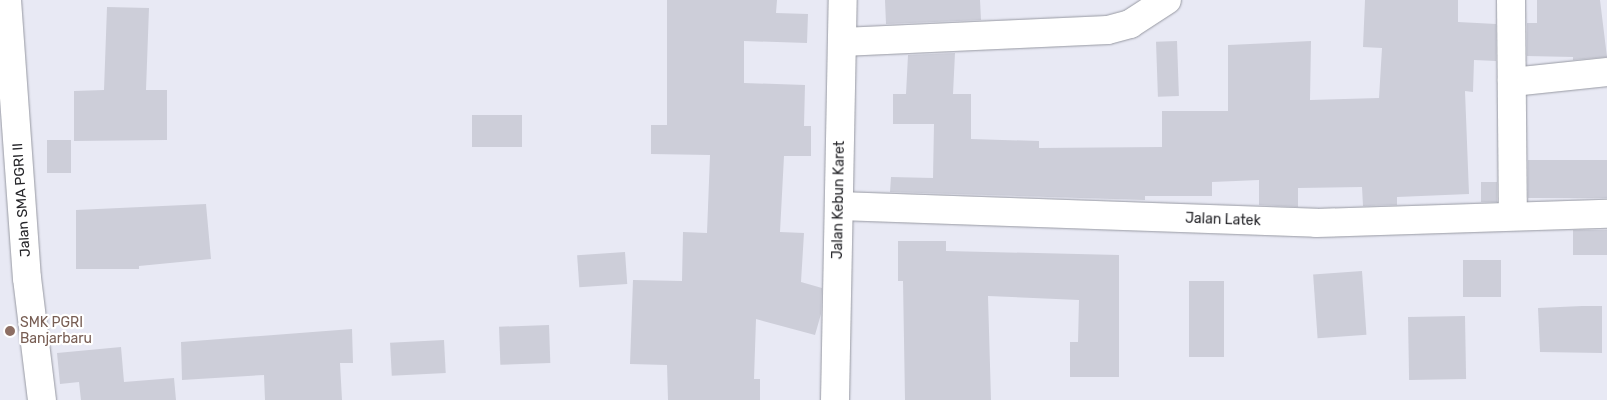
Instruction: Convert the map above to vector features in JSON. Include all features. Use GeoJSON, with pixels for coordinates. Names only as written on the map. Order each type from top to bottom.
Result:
{"type":"FeatureCollection","features":[{"type":"Feature","properties":{"kind":"street","name":"Jalan SMA PGRI II"},"geometry":{"type":"LineString","coordinates":[[6,0],[8,127],[42,400]]}},
{"type":"Feature","properties":{"kind":"street","name":"Jalan Kebun Karet"},"geometry":{"type":"LineString","coordinates":[[835,400],[844,0]]}},
{"type":"Feature","properties":{"kind":"street"},"geometry":{"type":"LineString","coordinates":[[842,42],[1108,30],[1130,24],[1167,0]]}},
{"type":"Feature","properties":{"kind":"street"},"geometry":{"type":"LineString","coordinates":[[1511,0],[1513,215]]}},
{"type":"Feature","properties":{"kind":"street"},"geometry":{"type":"LineString","coordinates":[[1512,82],[1607,72]]}},
{"type":"Feature","properties":{"kind":"street","name":"Jalan Latek"},"geometry":{"type":"LineString","coordinates":[[839,206],[1316,223],[1513,215],[1607,214]]}},
{"type":"Feature","properties":{"kind":"building"},"geometry":{"type":"Polygon","coordinates":[[[667,0],[777,0],[776,13],[808,14],[807,43],[744,41],[744,83],[805,85],[804,126],[811,126],[811,156],[784,156],[780,232],[804,233],[801,282],[822,288],[821,314],[815,335],[756,319],[754,379],[760,379],[760,400],[668,400],[667,365],[630,364],[633,280],[682,281],[683,232],[707,233],[710,155],[651,154],[651,125],[667,125],[667,0]]]}},
{"type":"Feature","properties":{"kind":"building"},"geometry":{"type":"Polygon","coordinates":[[[885,0],[980,0],[981,20],[886,24],[885,0]]]}},
{"type":"Feature","properties":{"kind":"building"},"geometry":{"type":"Polygon","coordinates":[[[1365,0],[1458,0],[1458,22],[1496,24],[1496,61],[1474,60],[1473,92],[1465,91],[1469,194],[1397,197],[1397,205],[1363,206],[1362,187],[1298,188],[1298,207],[1259,205],[1259,180],[1212,182],[1212,196],[1145,196],[1145,200],[890,192],[891,177],[933,178],[934,124],[893,124],[893,94],[906,94],[908,55],[955,53],[953,94],[971,94],[971,139],[1039,141],[1039,148],[1162,147],[1162,111],[1228,111],[1228,45],[1311,41],[1310,100],[1379,98],[1382,48],[1363,47],[1365,0]]]}},
{"type":"Feature","properties":{"kind":"building"},"geometry":{"type":"Polygon","coordinates":[[[1537,0],[1600,0],[1607,57],[1573,60],[1573,57],[1527,56],[1527,23],[1537,23],[1537,0]]]}},
{"type":"Feature","properties":{"kind":"building"},"geometry":{"type":"Polygon","coordinates":[[[107,7],[149,8],[146,90],[167,90],[167,140],[74,141],[74,91],[104,90],[107,7]]]}},
{"type":"Feature","properties":{"kind":"building"},"geometry":{"type":"Polygon","coordinates":[[[1177,41],[1179,96],[1158,97],[1156,42],[1177,41]]]}},
{"type":"Feature","properties":{"kind":"building"},"geometry":{"type":"Polygon","coordinates":[[[472,115],[522,115],[522,147],[472,147],[472,115]]]}},
{"type":"Feature","properties":{"kind":"building"},"geometry":{"type":"Polygon","coordinates":[[[47,140],[71,140],[71,173],[47,173],[47,140]]]}},
{"type":"Feature","properties":{"kind":"building"},"geometry":{"type":"Polygon","coordinates":[[[1528,160],[1607,160],[1607,198],[1528,198],[1528,160]]]}},
{"type":"Feature","properties":{"kind":"building"},"geometry":{"type":"Polygon","coordinates":[[[1481,182],[1497,182],[1497,202],[1481,202],[1481,182]]]}},
{"type":"Feature","properties":{"kind":"building"},"geometry":{"type":"Polygon","coordinates":[[[206,204],[211,259],[139,266],[139,269],[76,269],[76,210],[206,204]]]}},
{"type":"Feature","properties":{"kind":"building"},"geometry":{"type":"Polygon","coordinates":[[[1573,230],[1607,230],[1607,255],[1573,255],[1573,230]]]}},
{"type":"Feature","properties":{"kind":"building"},"geometry":{"type":"Polygon","coordinates":[[[898,241],[946,241],[946,251],[1119,255],[1119,377],[1070,377],[1070,342],[1078,342],[1079,300],[988,296],[991,400],[905,400],[903,281],[898,281],[898,241]]]}},
{"type":"Feature","properties":{"kind":"building"},"geometry":{"type":"Polygon","coordinates":[[[625,252],[627,284],[579,287],[577,255],[625,252]]]}},
{"type":"Feature","properties":{"kind":"building"},"geometry":{"type":"Polygon","coordinates":[[[1463,260],[1501,260],[1501,297],[1463,297],[1463,260]]]}},
{"type":"Feature","properties":{"kind":"building"},"geometry":{"type":"Polygon","coordinates":[[[1362,271],[1366,335],[1318,338],[1313,274],[1362,271]]]}},
{"type":"Feature","properties":{"kind":"building"},"geometry":{"type":"Polygon","coordinates":[[[1189,281],[1224,281],[1224,357],[1189,357],[1189,281]]]}},
{"type":"Feature","properties":{"kind":"building"},"geometry":{"type":"Polygon","coordinates":[[[1602,306],[1602,353],[1540,352],[1538,308],[1602,306]]]}},
{"type":"Feature","properties":{"kind":"building"},"geometry":{"type":"Polygon","coordinates":[[[1465,316],[1466,379],[1409,380],[1408,317],[1465,316]]]}},
{"type":"Feature","properties":{"kind":"building"},"geometry":{"type":"Polygon","coordinates":[[[549,325],[550,363],[500,365],[499,327],[549,325]]]}},
{"type":"Feature","properties":{"kind":"building"},"geometry":{"type":"Polygon","coordinates":[[[352,329],[353,363],[340,363],[342,400],[265,400],[264,375],[182,380],[181,342],[352,329]]]}},
{"type":"Feature","properties":{"kind":"building"},"geometry":{"type":"Polygon","coordinates":[[[444,340],[446,373],[392,376],[390,343],[444,340]]]}},
{"type":"Feature","properties":{"kind":"building"},"geometry":{"type":"Polygon","coordinates":[[[121,347],[124,382],[174,378],[176,400],[81,400],[79,382],[60,384],[57,353],[121,347]]]}},
{"type":"Feature","properties":{"kind":"place","name":"SMK PGRI Banjarbaru"},"geometry":{"type":"Point","coordinates":[10,331]}}]}
